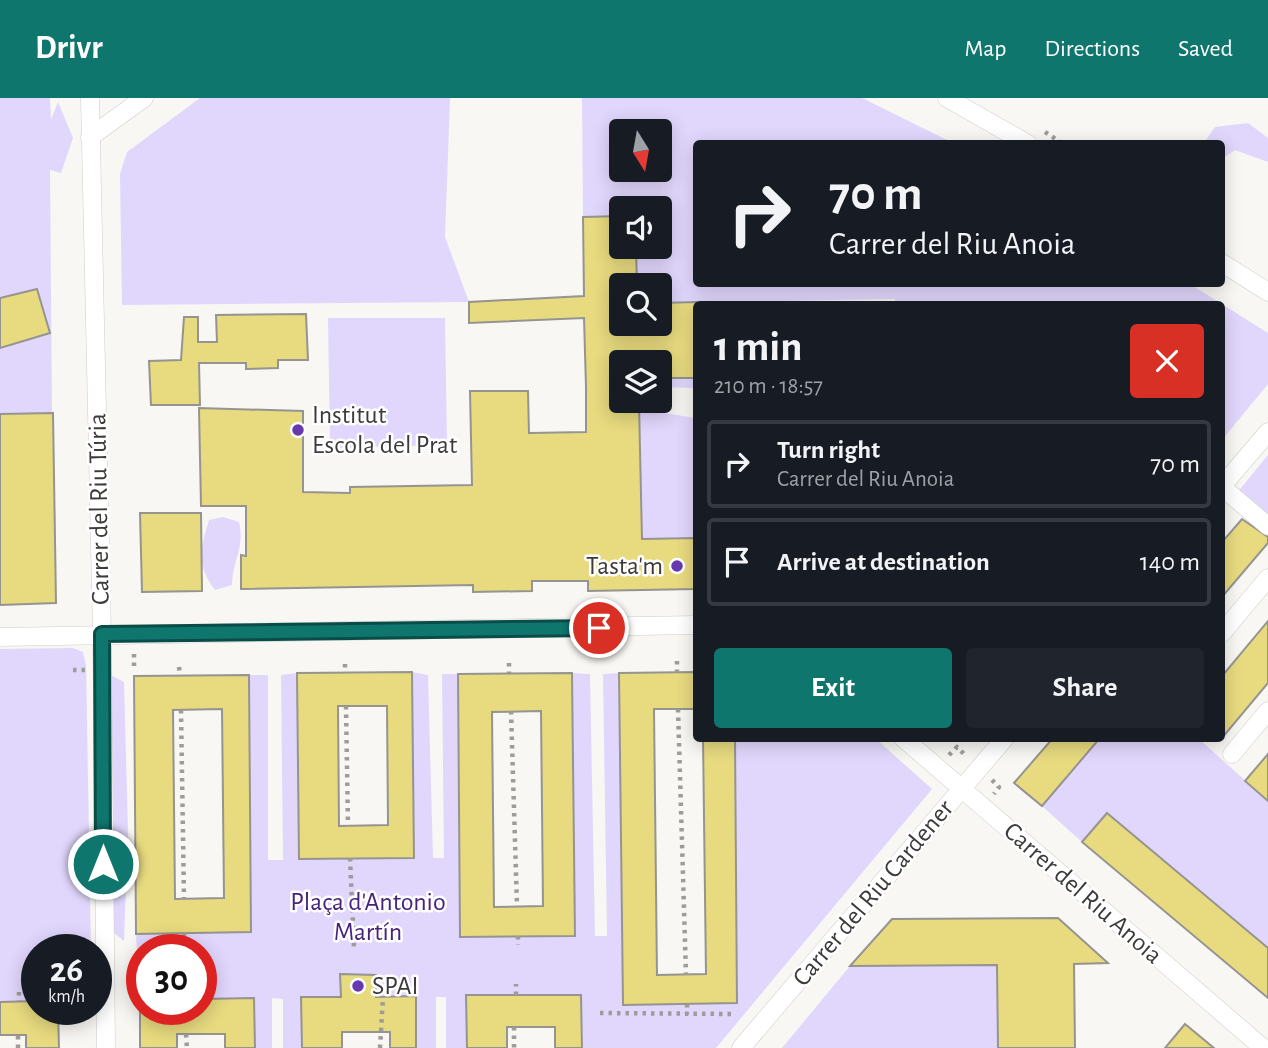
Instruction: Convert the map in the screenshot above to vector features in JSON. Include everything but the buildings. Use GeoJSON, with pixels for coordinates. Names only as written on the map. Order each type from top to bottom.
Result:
{"type":"FeatureCollection","features":[{"type":"Feature","properties":{"kind":"street","name":"Carrer del Riu Túria"},"geometry":{"type":"LineString","coordinates":[[90,98],[102,634],[106,1048]]}},
{"type":"Feature","properties":{"kind":"street"},"geometry":{"type":"LineString","coordinates":[[90,137],[144,98]]}},
{"type":"Feature","properties":{"kind":"street"},"geometry":{"type":"LineString","coordinates":[[947,98],[1021,140]]}},
{"type":"Feature","properties":{"kind":"street"},"geometry":{"type":"LineString","coordinates":[[1225,265],[1268,292]]}},
{"type":"Feature","properties":{"kind":"street"},"geometry":{"type":"LineString","coordinates":[[1225,482],[1268,432]]}},
{"type":"Feature","properties":{"kind":"street"},"geometry":{"type":"LineString","coordinates":[[1225,489],[1268,526]]}},
{"type":"Feature","properties":{"kind":"street"},"geometry":{"type":"LineString","coordinates":[[1225,629],[1268,578]]}},
{"type":"Feature","properties":{"kind":"street"},"geometry":{"type":"LineString","coordinates":[[0,638],[693,625]]}},
{"type":"Feature","properties":{"kind":"street"},"geometry":{"type":"LineString","coordinates":[[1232,754],[1268,711]]}},
{"type":"Feature","properties":{"kind":"street","name":"Carrer del Riu Anoia"},"geometry":{"type":"LineString","coordinates":[[907,742],[1263,1048]]}},
{"type":"Feature","properties":{"kind":"street","name":"Carrer del Riu Cardener"},"geometry":{"type":"LineString","coordinates":[[741,1048],[1002,742]]}},
{"type":"Feature","properties":{"kind":"path"},"geometry":{"type":"LineString","coordinates":[[677,661],[677,672]]}},
{"type":"Feature","properties":{"kind":"path"},"geometry":{"type":"LineString","coordinates":[[509,663],[509,673]]}},
{"type":"Feature","properties":{"kind":"path"},"geometry":{"type":"LineString","coordinates":[[345,664],[345,673]]}},
{"type":"Feature","properties":{"kind":"path"},"geometry":{"type":"LineString","coordinates":[[179,667],[180,676]]}},
{"type":"Feature","properties":{"kind":"path"},"geometry":{"type":"LineString","coordinates":[[346,706],[348,826]]}},
{"type":"Feature","properties":{"kind":"path"},"geometry":{"type":"LineString","coordinates":[[678,709],[686,975]]}},
{"type":"Feature","properties":{"kind":"path"},"geometry":{"type":"LineString","coordinates":[[181,710],[184,899]]}},
{"type":"Feature","properties":{"kind":"path"},"geometry":{"type":"LineString","coordinates":[[511,711],[517,906]]}},
{"type":"Feature","properties":{"kind":"path"},"geometry":{"type":"LineString","coordinates":[[349,859],[354,947]]}},
{"type":"Feature","properties":{"kind":"path"},"geometry":{"type":"LineString","coordinates":[[518,936],[518,945]]}},
{"type":"Feature","properties":{"kind":"path"},"geometry":{"type":"LineString","coordinates":[[516,985],[516,995]]}},
{"type":"Feature","properties":{"kind":"path"},"geometry":{"type":"LineString","coordinates":[[19,992],[19,1001]]}},
{"type":"Feature","properties":{"kind":"path"},"geometry":{"type":"LineString","coordinates":[[380,1048],[383,997]]}},
{"type":"Feature","properties":{"kind":"path"},"geometry":{"type":"LineString","coordinates":[[687,1003],[687,1014]]}},
{"type":"Feature","properties":{"kind":"path"},"geometry":{"type":"LineString","coordinates":[[600,1013],[732,1014]]}},
{"type":"Feature","properties":{"kind":"path"},"geometry":{"type":"LineString","coordinates":[[514,1027],[514,1048]]}},
{"type":"Feature","properties":{"kind":"path"},"geometry":{"type":"LineString","coordinates":[[186,1034],[187,1048]]}},
{"type":"Feature","properties":{"kind":"path"},"geometry":{"type":"LineString","coordinates":[[18,1035],[18,1048]]}},
{"type":"Feature","properties":{"kind":"green space"},"geometry":{"type":"Polygon","coordinates":[[[0,98],[50,98],[51,120],[58,102],[73,138],[61,173],[50,170],[52,413],[0,414],[0,348],[50,333],[37,289],[0,298],[0,98]]]}},
{"type":"Feature","properties":{"kind":"green space"},"geometry":{"type":"Polygon","coordinates":[[[200,98],[450,98],[445,237],[469,302],[122,305],[120,174],[127,152],[200,98]]]}},
{"type":"Feature","properties":{"kind":"green space"},"geometry":{"type":"Polygon","coordinates":[[[582,98],[862,98],[947,140],[693,140],[693,287],[1195,287],[1217,301],[895,299],[672,303],[672,273],[637,273],[636,259],[672,259],[672,196],[609,196],[609,216],[583,217],[582,98]]]}},
{"type":"Feature","properties":{"kind":"green space"},"geometry":{"type":"Polygon","coordinates":[[[1248,123],[1268,138],[1268,162],[1235,150],[1225,157],[1225,140],[1206,140],[1215,127],[1248,123]]]}},
{"type":"Feature","properties":{"kind":"green space"},"geometry":{"type":"Polygon","coordinates":[[[1225,306],[1268,333],[1268,384],[1225,436],[1225,306]]]}},
{"type":"Feature","properties":{"kind":"green space"},"geometry":{"type":"Polygon","coordinates":[[[328,318],[445,318],[447,445],[330,448],[328,318]]]}},
{"type":"Feature","properties":{"kind":"green space"},"geometry":{"type":"Polygon","coordinates":[[[693,374],[693,388],[672,387],[672,375],[693,374]]]}},
{"type":"Feature","properties":{"kind":"green space"},"geometry":{"type":"Polygon","coordinates":[[[639,413],[664,413],[693,418],[693,538],[642,539],[639,413]]]}},
{"type":"Feature","properties":{"kind":"green space"},"geometry":{"type":"Polygon","coordinates":[[[1268,455],[1268,533],[1232,499],[1268,455]]]}},
{"type":"Feature","properties":{"kind":"green space"},"geometry":{"type":"Polygon","coordinates":[[[223,517],[239,522],[241,539],[232,585],[215,590],[202,564],[202,548],[209,520],[223,517]]]}},
{"type":"Feature","properties":{"kind":"green space"},"geometry":{"type":"Polygon","coordinates":[[[73,648],[83,652],[86,665],[91,934],[21,934],[21,1001],[0,1001],[0,649],[73,648]]]}},
{"type":"Feature","properties":{"kind":"green space","name":"Plaça d'Antonio Martín"},"geometry":{"type":"Polygon","coordinates":[[[412,672],[428,675],[433,858],[444,858],[442,674],[458,674],[460,937],[575,936],[572,673],[590,674],[595,936],[607,936],[603,674],[619,673],[623,1005],[737,1003],[735,742],[879,742],[932,789],[716,1048],[583,1048],[581,995],[467,995],[467,1048],[446,1048],[446,997],[436,997],[436,1048],[416,1048],[416,997],[376,997],[376,975],[341,974],[341,997],[301,998],[302,1048],[283,1048],[283,999],[272,998],[272,1048],[255,1048],[254,998],[217,999],[217,934],[136,934],[248,932],[249,675],[268,675],[268,860],[283,860],[281,675],[297,673],[299,859],[414,858],[412,672]]]}},
{"type":"Feature","properties":{"kind":"green space"},"geometry":{"type":"Polygon","coordinates":[[[109,674],[124,682],[128,831],[124,941],[109,929],[109,674]]]}},
{"type":"Feature","properties":{"kind":"green space"},"geometry":{"type":"Polygon","coordinates":[[[1097,742],[1202,742],[1268,801],[1268,948],[1107,814],[1082,842],[1042,806],[1097,742]]]}},
{"type":"Feature","properties":{"kind":"green space"},"geometry":{"type":"Polygon","coordinates":[[[997,965],[998,1048],[782,1048],[850,966],[997,965]]]}},
{"type":"Feature","properties":{"kind":"place","name":"Institut Escola del Prat"},"geometry":{"type":"Point","coordinates":[298,430]}},
{"type":"Feature","properties":{"kind":"place","name":"Tasta'm"},"geometry":{"type":"Point","coordinates":[677,566]}},
{"type":"Feature","properties":{"kind":"place","name":"SPAI"},"geometry":{"type":"Point","coordinates":[358,986]}},
{"type":"Feature","properties":{"kind":"route"},"geometry":{"type":"LineString","coordinates":[[103,864],[102,634],[599,628]]}}]}
